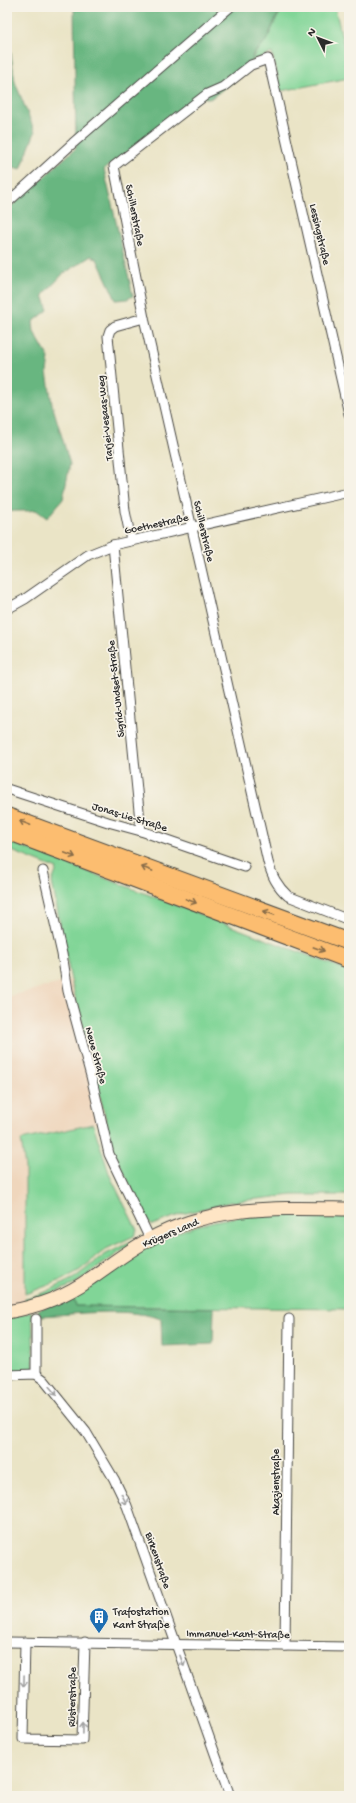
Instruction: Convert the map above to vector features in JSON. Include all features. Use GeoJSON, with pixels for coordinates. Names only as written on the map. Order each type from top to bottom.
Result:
{"type":"FeatureCollection","features":[{"type":"Feature","properties":{"kind":"highway"},"geometry":{"type":"LineString","coordinates":[[7,816],[349,942]]}},
{"type":"Feature","properties":{"kind":"highway"},"geometry":{"type":"LineString","coordinates":[[7,831],[349,960]]}},
{"type":"Feature","properties":{"kind":"street"},"geometry":{"type":"LineString","coordinates":[[7,203],[230,7]]}},
{"type":"Feature","properties":{"kind":"street","name":"Schillerstraße"},"geometry":{"type":"LineString","coordinates":[[268,59],[251,65],[223,87],[206,94],[114,166],[144,318],[268,862],[280,889],[288,896],[349,920]]}},
{"type":"Feature","properties":{"kind":"street","name":"Lessingstraße"},"geometry":{"type":"LineString","coordinates":[[268,59],[349,414]]}},
{"type":"Feature","properties":{"kind":"street","name":"Tarjei-Vesaas-Weg"},"geometry":{"type":"LineString","coordinates":[[131,540],[125,511],[108,336],[110,330],[115,326],[144,318]]}},
{"type":"Feature","properties":{"kind":"street","name":"Goethestraße"},"geometry":{"type":"LineString","coordinates":[[7,609],[25,599],[83,558],[113,545],[349,492]]}},
{"type":"Feature","properties":{"kind":"street","name":"Sigrid-Undset-Straße"},"geometry":{"type":"LineString","coordinates":[[113,545],[141,831]]}},
{"type":"Feature","properties":{"kind":"street","name":"Jonas-Lie-Straße"},"geometry":{"type":"LineString","coordinates":[[7,789],[108,822],[141,831],[245,867]]}},
{"type":"Feature","properties":{"kind":"street","name":"Neue Straße"},"geometry":{"type":"LineString","coordinates":[[43,871],[62,954],[68,991],[91,1076],[109,1154],[150,1239]]}},
{"type":"Feature","properties":{"kind":"street","name":"Krügers Land"},"geometry":{"type":"LineString","coordinates":[[7,1312],[33,1306],[61,1296],[90,1279],[150,1239],[183,1224],[223,1213],[260,1209],[349,1208]]}},
{"type":"Feature","properties":{"kind":"street"},"geometry":{"type":"LineString","coordinates":[[7,1374],[36,1374],[36,1319]]}},
{"type":"Feature","properties":{"kind":"street","name":"Akazienstraße"},"geometry":{"type":"LineString","coordinates":[[285,1646],[289,1319]]}},
{"type":"Feature","properties":{"kind":"street","name":"Birkenstraße"},"geometry":{"type":"LineString","coordinates":[[36,1374],[44,1380],[86,1432],[114,1479],[127,1506],[230,1796]]}},
{"type":"Feature","properties":{"kind":"street","name":"Immanuel-Kant-Straße"},"geometry":{"type":"LineString","coordinates":[[7,1642],[349,1647]]}},
{"type":"Feature","properties":{"kind":"street","name":"Rüsterstraße"},"geometry":{"type":"LineString","coordinates":[[25,1642],[22,1739],[75,1740],[82,1740],[85,1642]]}},
{"type":"Feature","properties":{"kind":"shaded area"},"geometry":{"type":"Polygon","coordinates":[[[71,980],[106,1121],[21,1141],[25,1168],[25,1313],[7,1318],[7,997],[71,980]]]}},
{"type":"Feature","properties":{"kind":"green space"},"geometry":{"type":"Polygon","coordinates":[[[74,7],[285,7],[277,16],[266,41],[253,54],[251,68],[210,99],[203,97],[104,169],[133,296],[127,299],[116,300],[97,259],[91,256],[63,274],[43,295],[48,310],[33,322],[34,332],[49,358],[47,372],[52,404],[70,464],[63,499],[47,518],[36,510],[7,512],[7,210],[76,148],[74,7]]]}},
{"type":"Feature","properties":{"kind":"green space"},"geometry":{"type":"Polygon","coordinates":[[[285,7],[335,7],[349,69],[349,78],[281,91],[272,53],[252,61],[254,55],[266,40],[285,7]]]}},
{"type":"Feature","properties":{"kind":"green space"},"geometry":{"type":"Polygon","coordinates":[[[7,25],[15,82],[35,132],[21,169],[7,166],[7,25]]]}},
{"type":"Feature","properties":{"kind":"green space"},"geometry":{"type":"Polygon","coordinates":[[[7,841],[349,971],[349,1195],[293,1195],[230,1202],[182,1214],[152,1225],[147,1221],[114,1152],[71,980],[52,882],[57,869],[7,849],[7,841]]]}},
{"type":"Feature","properties":{"kind":"green space"},"geometry":{"type":"Polygon","coordinates":[[[93,1124],[110,1176],[137,1230],[134,1236],[106,1249],[80,1270],[62,1280],[25,1294],[25,1168],[21,1140],[93,1124]]]}},
{"type":"Feature","properties":{"kind":"green space"},"geometry":{"type":"Polygon","coordinates":[[[260,1213],[349,1213],[349,1309],[76,1306],[73,1295],[118,1264],[149,1246],[199,1225],[260,1213]]]}},
{"type":"Feature","properties":{"kind":"green space"},"geometry":{"type":"Polygon","coordinates":[[[140,1238],[73,1285],[25,1304],[25,1299],[48,1291],[74,1278],[106,1254],[140,1238]]]}},
{"type":"Feature","properties":{"kind":"green space"},"geometry":{"type":"Polygon","coordinates":[[[73,1295],[76,1306],[214,1308],[213,1344],[162,1346],[161,1319],[148,1315],[102,1312],[41,1316],[38,1310],[73,1295]]]}},
{"type":"Feature","properties":{"kind":"green space"},"geometry":{"type":"Polygon","coordinates":[[[32,1312],[34,1368],[32,1371],[7,1372],[7,1318],[32,1312]]]}},
{"type":"Feature","properties":{"kind":"place","name":"Trafostation Kant Straße"},"geometry":{"type":"Point","coordinates":[99,1634]}}]}
